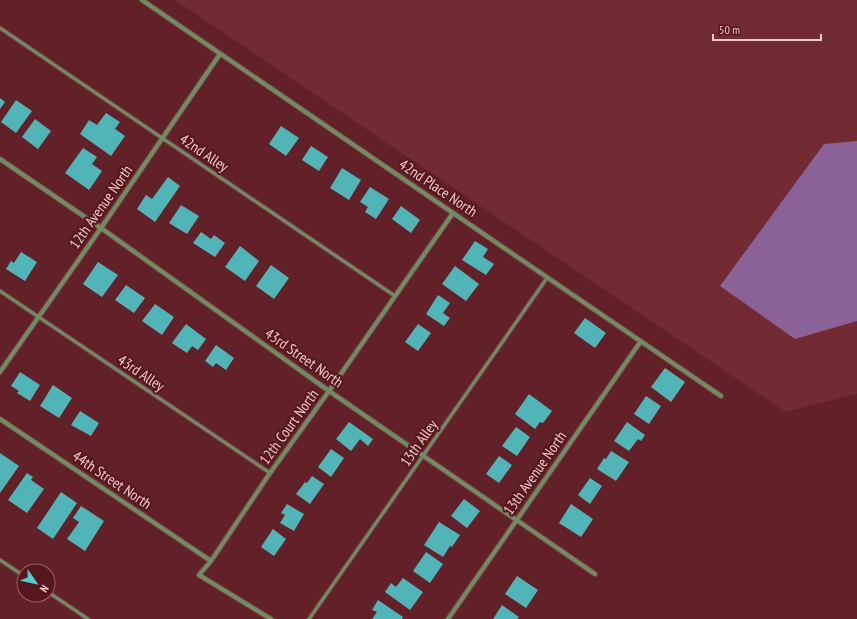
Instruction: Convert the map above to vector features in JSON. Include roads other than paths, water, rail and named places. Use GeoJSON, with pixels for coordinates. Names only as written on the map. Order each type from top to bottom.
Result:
{"type":"FeatureCollection","features":[{"type":"Feature","properties":{"kind":"street","name":"42nd Place North"},"geometry":{"type":"LineString","coordinates":[[142,0],[721,396]]}},
{"type":"Feature","properties":{"kind":"street","name":"12th Avenue North"},"geometry":{"type":"LineString","coordinates":[[0,372],[39,318],[220,54]]}},
{"type":"Feature","properties":{"kind":"street","name":"43rd Street North"},"geometry":{"type":"LineString","coordinates":[[0,159],[101,228],[329,391],[516,521],[596,574]]}},
{"type":"Feature","properties":{"kind":"street","name":"12th Court North"},"geometry":{"type":"LineString","coordinates":[[271,619],[199,575],[211,561],[270,473],[453,213]]}},
{"type":"Feature","properties":{"kind":"street","name":"13th Avenue North"},"geometry":{"type":"LineString","coordinates":[[448,619],[641,341]]}},
{"type":"Feature","properties":{"kind":"street","name":"44th Street North"},"geometry":{"type":"LineString","coordinates":[[0,419],[211,561]]}},
{"type":"Feature","properties":{"kind":"lane","name":"42nd Alley"},"geometry":{"type":"LineString","coordinates":[[0,28],[395,296]]}},
{"type":"Feature","properties":{"kind":"lane","name":"13th Alley"},"geometry":{"type":"LineString","coordinates":[[309,619],[547,278]]}},
{"type":"Feature","properties":{"kind":"lane","name":"43rd Alley"},"geometry":{"type":"LineString","coordinates":[[0,291],[270,473]]}},
{"type":"Feature","properties":{"kind":"lane"},"geometry":{"type":"LineString","coordinates":[[0,560],[16,571]]}},
{"type":"Feature","properties":{"kind":"lane"},"geometry":{"type":"LineString","coordinates":[[56,597],[88,619]]}}]}
